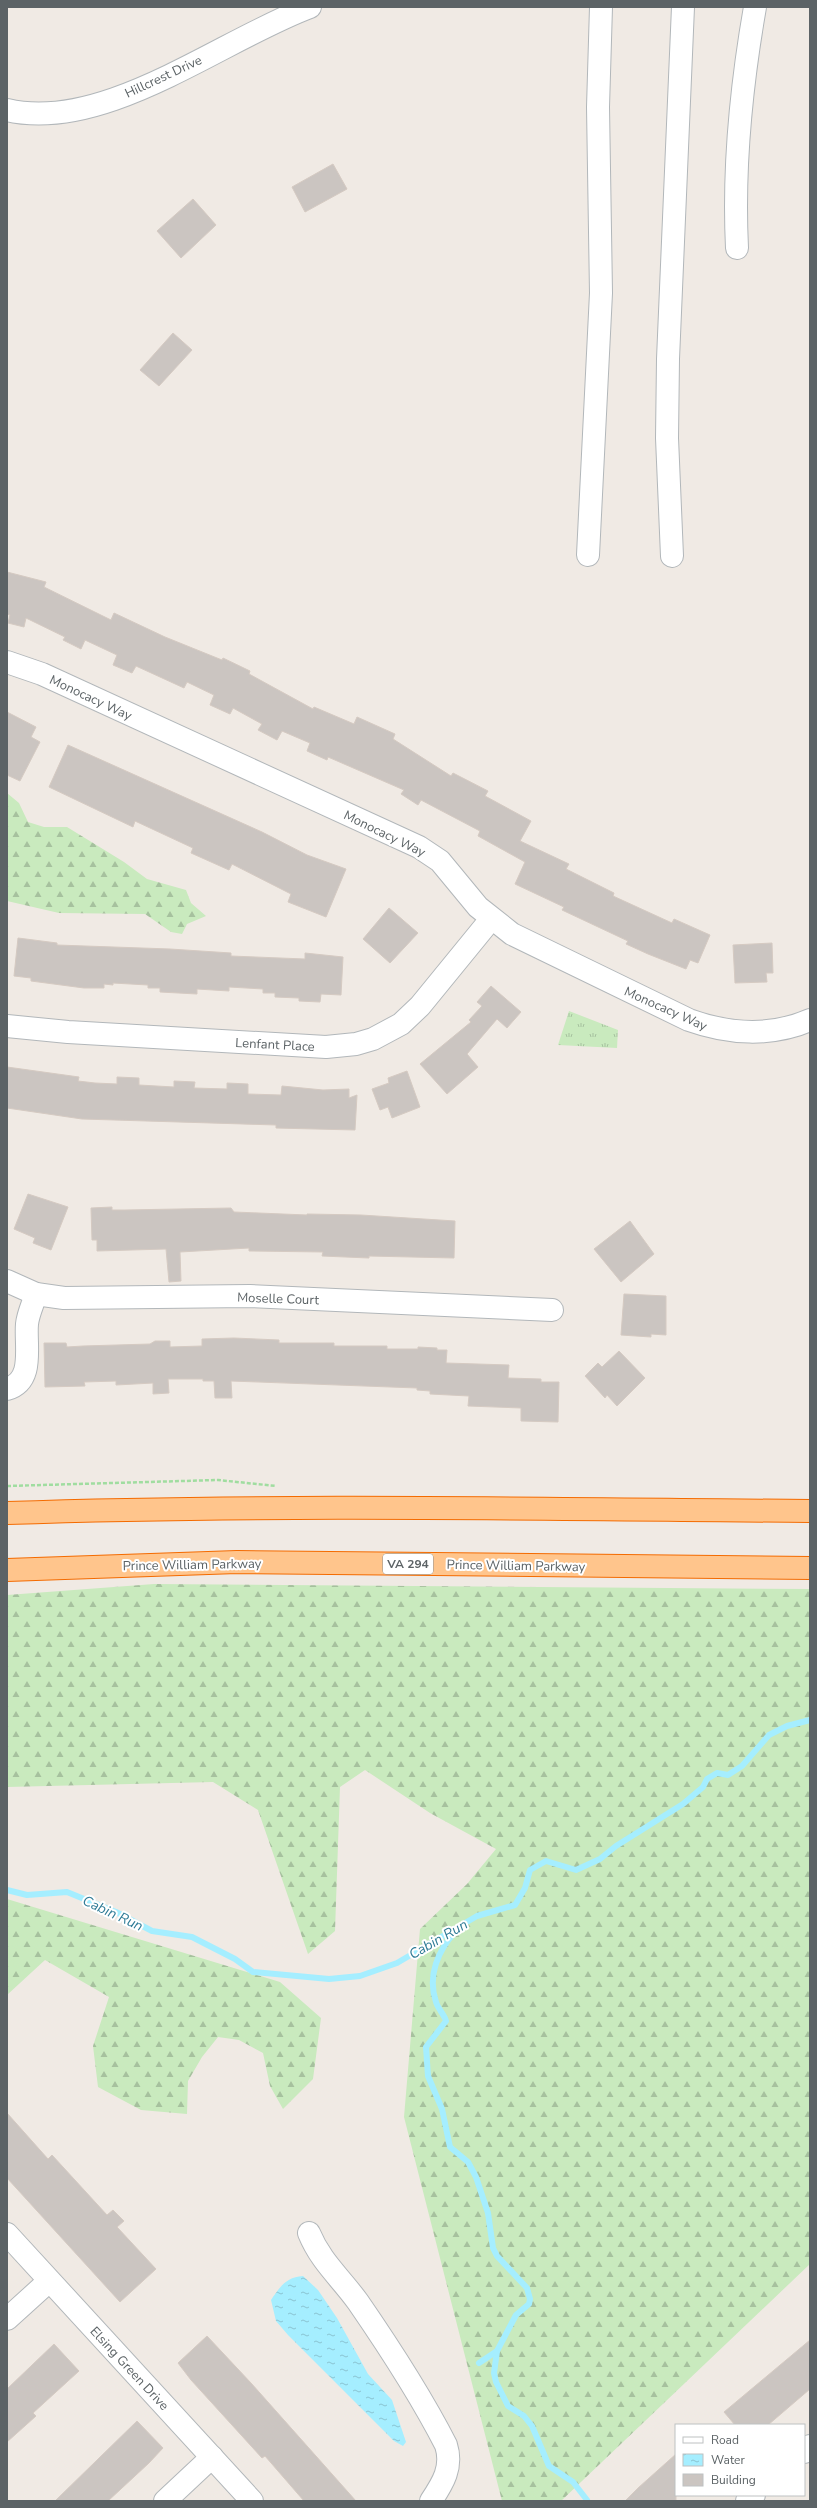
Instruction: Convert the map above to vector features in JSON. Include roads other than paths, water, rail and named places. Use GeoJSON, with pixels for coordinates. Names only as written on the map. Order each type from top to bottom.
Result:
{"type":"FeatureCollection","features":[{"type":"Feature","properties":{"kind":"highway"},"geometry":{"type":"LineString","coordinates":[[7,1513],[152,1508],[404,1506],[810,1511]]}},
{"type":"Feature","properties":{"kind":"highway","name":"Prince William Parkway"},"geometry":{"type":"LineString","coordinates":[[7,1570],[237,1562],[810,1568]]}},
{"type":"Feature","properties":{"kind":"street","name":"Hillcrest Drive"},"geometry":{"type":"LineString","coordinates":[[7,110],[41,113],[71,110],[100,103],[142,88],[310,7]]}},
{"type":"Feature","properties":{"kind":"street"},"geometry":{"type":"LineString","coordinates":[[588,555],[601,292],[598,107],[601,7]]}},
{"type":"Feature","properties":{"kind":"street"},"geometry":{"type":"LineString","coordinates":[[672,556],[667,438],[668,359],[683,7]]}},
{"type":"Feature","properties":{"kind":"street"},"geometry":{"type":"LineString","coordinates":[[737,248],[735,203],[737,147],[755,7]]}},
{"type":"Feature","properties":{"kind":"street","name":"Monocacy Way"},"geometry":{"type":"LineString","coordinates":[[7,662],[42,674],[419,847],[440,862],[492,920],[538,949],[689,1020],[713,1029],[748,1033],[782,1028],[810,1020]]}},
{"type":"Feature","properties":{"kind":"street","name":"Lenfant Place"},"geometry":{"type":"LineString","coordinates":[[7,1026],[68,1032],[326,1047],[356,1044],[390,1031],[411,1015],[492,920]]}},
{"type":"Feature","properties":{"kind":"street","name":"Moselle Court"},"geometry":{"type":"LineString","coordinates":[[7,1281],[36,1294],[82,1299],[250,1296],[552,1310]]}},
{"type":"Feature","properties":{"kind":"street"},"geometry":{"type":"LineString","coordinates":[[7,1389],[21,1381],[26,1373],[27,1325],[36,1294]]}},
{"type":"Feature","properties":{"kind":"street"},"geometry":{"type":"LineString","coordinates":[[309,2233],[321,2258],[346,2286],[365,2312],[446,2445],[450,2464],[445,2478],[431,2501]]}},
{"type":"Feature","properties":{"kind":"street","name":"Elsing Green Drive"},"geometry":{"type":"LineString","coordinates":[[7,2234],[252,2501]]}},
{"type":"Feature","properties":{"kind":"street"},"geometry":{"type":"LineString","coordinates":[[7,2319],[49,2281]]}},
{"type":"Feature","properties":{"kind":"street"},"geometry":{"type":"LineString","coordinates":[[165,2501],[212,2457]]}},
{"type":"Feature","properties":{"kind":"water"},"geometry":{"type":"Polygon","coordinates":[[[303,2276],[318,2290],[337,2318],[368,2374],[392,2400],[406,2442],[403,2446],[394,2441],[288,2335],[276,2321],[271,2300],[281,2287],[292,2278],[303,2276]]]}},
{"type":"Feature","properties":{"kind":"waterway","name":"Cabin Run"},"geometry":{"type":"LineString","coordinates":[[7,1890],[27,1895],[67,1892],[116,1912],[152,1931],[192,1937],[235,1959],[253,1972],[329,1979],[360,1976],[397,1963],[477,1916],[515,1905],[525,1888],[530,1870],[546,1861],[576,1870],[600,1859],[616,1846],[683,1804],[703,1787],[707,1779],[717,1773],[728,1775],[742,1766],[769,1735],[787,1726],[810,1720]]}},
{"type":"Feature","properties":{"kind":"waterway"},"geometry":{"type":"LineString","coordinates":[[456,1931],[439,1955],[434,1973],[433,1983],[436,2002],[446,2021],[426,2047],[428,2076],[442,2109],[450,2147],[468,2162],[476,2177],[488,2213],[493,2248],[497,2256],[527,2288],[530,2299],[529,2304],[516,2315],[497,2351],[494,2373],[496,2382],[508,2406],[524,2416],[532,2426],[549,2466],[573,2482],[587,2500]]}},
{"type":"Feature","properties":{"kind":"waterway"},"geometry":{"type":"LineString","coordinates":[[479,2363],[497,2351]]}}]}
